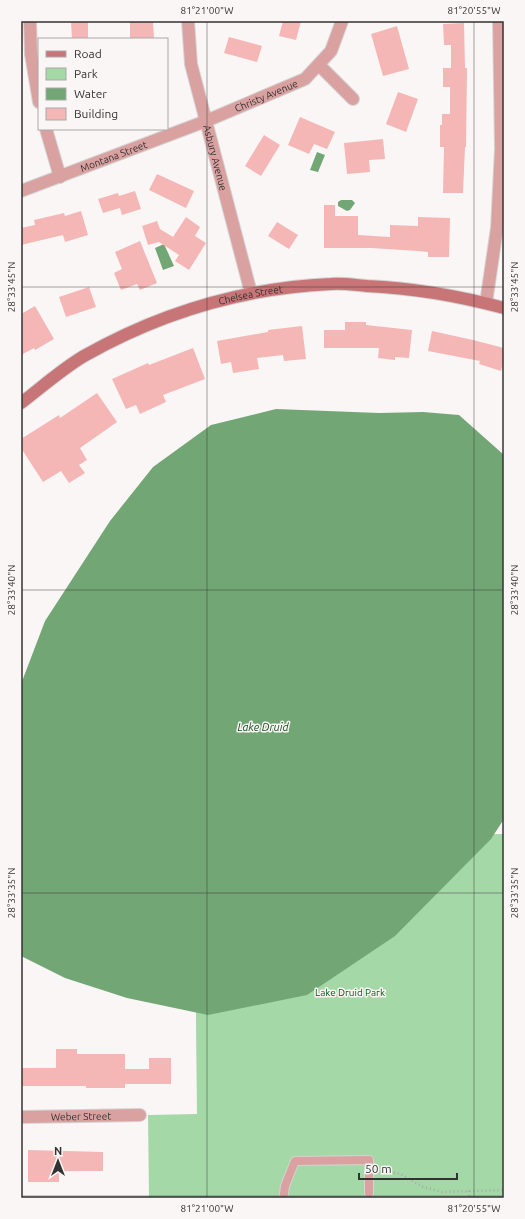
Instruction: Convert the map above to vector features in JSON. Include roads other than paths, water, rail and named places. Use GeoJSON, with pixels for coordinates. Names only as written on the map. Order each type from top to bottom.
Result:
{"type":"FeatureCollection","features":[{"type":"Feature","properties":{"kind":"street"},"geometry":{"type":"LineString","coordinates":[[30,21],[31,54],[38,96]]}},
{"type":"Feature","properties":{"kind":"street","name":"Asbury Avenue"},"geometry":{"type":"LineString","coordinates":[[188,21],[191,64],[251,293]]}},
{"type":"Feature","properties":{"kind":"street","name":"Christy Avenue"},"geometry":{"type":"LineString","coordinates":[[206,121],[305,79],[331,51],[342,21]]}},
{"type":"Feature","properties":{"kind":"street"},"geometry":{"type":"LineString","coordinates":[[486,303],[497,228],[501,149],[499,21]]}},
{"type":"Feature","properties":{"kind":"street"},"geometry":{"type":"LineString","coordinates":[[318,65],[353,99]]}},
{"type":"Feature","properties":{"kind":"street","name":"Montana Street"},"geometry":{"type":"LineString","coordinates":[[21,192],[206,121]]}},
{"type":"Feature","properties":{"kind":"street"},"geometry":{"type":"LineString","coordinates":[[46,130],[60,177]]}},
{"type":"Feature","properties":{"kind":"street","name":"Chelsea Street"},"geometry":{"type":"LineString","coordinates":[[21,403],[83,357],[124,335],[159,320],[199,306],[251,293],[332,284],[407,288],[486,303],[504,308]]}},
{"type":"Feature","properties":{"kind":"street","name":"Weber Street"},"geometry":{"type":"LineString","coordinates":[[21,1117],[140,1115]]}},
{"type":"Feature","properties":{"kind":"lane"},"geometry":{"type":"LineString","coordinates":[[284,1194],[285,1186],[295,1161],[369,1160],[369,1193]]}},
{"type":"Feature","properties":{"kind":"water"},"geometry":{"type":"Polygon","coordinates":[[[317,152],[325,155],[318,172],[310,170],[317,152]]]}},
{"type":"Feature","properties":{"kind":"water"},"geometry":{"type":"Polygon","coordinates":[[[341,200],[352,200],[355,203],[350,210],[347,211],[338,206],[338,202],[341,200]]]}},
{"type":"Feature","properties":{"kind":"water"},"geometry":{"type":"Polygon","coordinates":[[[164,244],[174,266],[163,270],[155,248],[164,244]]]}},
{"type":"Feature","properties":{"kind":"water","name":"Lake Druid"},"geometry":{"type":"Polygon","coordinates":[[[276,409],[379,413],[423,412],[459,415],[504,455],[504,819],[491,839],[395,936],[307,995],[208,1015],[127,998],[65,978],[21,956],[21,684],[45,621],[110,521],[153,467],[211,425],[276,409]]]}},
{"type":"Feature","properties":{"kind":"park label","name":"Lake Druid Park"},"geometry":{"type":"Point","coordinates":[350,992]}}]}
